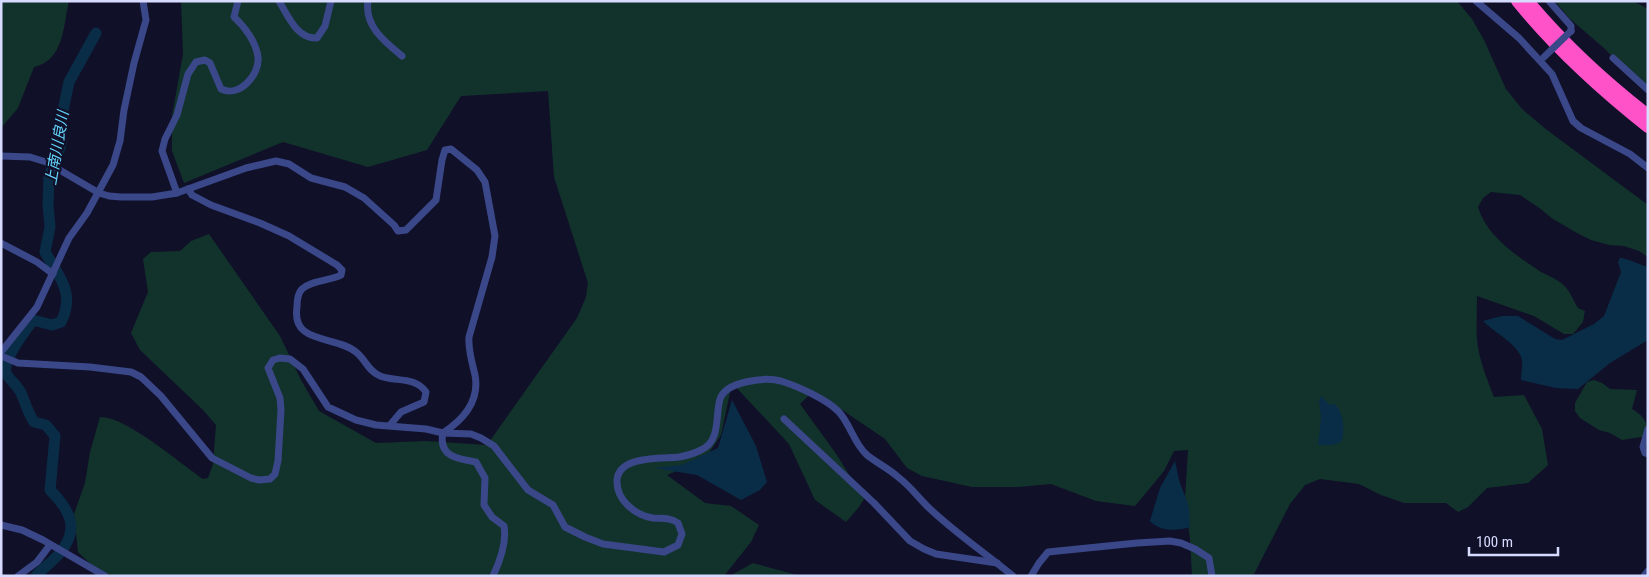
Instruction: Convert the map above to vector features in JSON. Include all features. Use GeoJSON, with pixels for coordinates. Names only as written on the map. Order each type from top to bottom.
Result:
{"type":"FeatureCollection","features":[{"type":"Feature","properties":{"kind":"highway"},"geometry":{"type":"LineString","coordinates":[[1517,1],[1580,70],[1647,124]]}},
{"type":"Feature","properties":{"kind":"highway"},"geometry":{"type":"LineString","coordinates":[[1528,1],[1568,46],[1620,93],[1647,124]]}},
{"type":"Feature","properties":{"kind":"street"},"geometry":{"type":"LineString","coordinates":[[144,1],[146,20],[134,63],[124,110],[120,141],[113,165],[87,214],[69,238],[37,307],[2,355],[18,363],[90,367],[131,372],[141,377],[161,396],[212,458],[251,478],[259,480],[270,479],[275,474],[278,461],[280,398],[268,368],[273,360],[280,358],[290,359],[299,365],[328,407],[356,420],[376,425],[471,434],[482,438],[494,446],[528,490],[553,505],[565,527],[603,544],[664,552],[678,545],[682,534],[678,523],[670,519],[651,518],[626,504],[618,493],[617,482],[620,470],[630,464],[648,458],[681,457],[701,450],[710,444],[716,430],[720,398],[726,391],[748,380],[780,381],[821,399],[838,411],[866,454],[900,478],[929,508],[1013,576]]}},
{"type":"Feature","properties":{"kind":"street"},"geometry":{"type":"LineString","coordinates":[[177,193],[162,151],[164,139],[177,116],[188,74],[196,62],[204,60],[210,63],[221,89],[230,92],[251,80],[258,66],[255,46],[246,31],[234,17],[238,1]]}},
{"type":"Feature","properties":{"kind":"street"},"geometry":{"type":"LineString","coordinates":[[279,1],[298,31],[311,38],[317,38],[325,26],[331,1]]}},
{"type":"Feature","properties":{"kind":"street"},"geometry":{"type":"LineString","coordinates":[[368,1],[367,15],[370,23],[402,56]]}},
{"type":"Feature","properties":{"kind":"street"},"geometry":{"type":"LineString","coordinates":[[1476,1],[1507,26],[1542,59],[1555,80],[1573,121],[1581,128],[1630,154],[1648,168]]}},
{"type":"Feature","properties":{"kind":"street"},"geometry":{"type":"LineString","coordinates":[[1542,59],[1571,31],[1571,26],[1549,1]]}},
{"type":"Feature","properties":{"kind":"street"},"geometry":{"type":"LineString","coordinates":[[1613,58],[1648,90]]}},
{"type":"Feature","properties":{"kind":"street"},"geometry":{"type":"LineString","coordinates":[[1,156],[30,157],[46,162],[99,193],[121,197],[152,197],[177,193],[246,168],[276,160],[288,164],[311,178],[345,187],[364,198],[394,225],[398,231],[406,230],[436,200],[445,150],[451,149],[477,170],[485,182],[495,236],[492,258],[469,336],[468,348],[476,391],[470,407],[456,424],[443,432],[441,442],[447,454],[459,460],[476,462],[485,478],[484,504],[492,518],[504,526],[506,534],[494,576]]}},
{"type":"Feature","properties":{"kind":"street"},"geometry":{"type":"LineString","coordinates":[[188,189],[192,195],[211,205],[289,236],[337,265],[342,270],[341,275],[310,284],[301,290],[295,319],[301,330],[313,336],[344,344],[356,352],[371,371],[382,376],[408,380],[424,389],[426,392],[424,402],[401,412],[390,425]]}},
{"type":"Feature","properties":{"kind":"street"},"geometry":{"type":"LineString","coordinates":[[1,243],[36,262],[53,274]]}},
{"type":"Feature","properties":{"kind":"street"},"geometry":{"type":"LineString","coordinates":[[784,419],[874,503],[910,541],[936,554],[997,563]]}},
{"type":"Feature","properties":{"kind":"street"},"geometry":{"type":"LineString","coordinates":[[1648,429],[1643,447],[1645,453],[1648,454]]}},
{"type":"Feature","properties":{"kind":"street"},"geometry":{"type":"LineString","coordinates":[[1,525],[22,530],[105,576]]}},
{"type":"Feature","properties":{"kind":"street"},"geometry":{"type":"LineString","coordinates":[[1031,576],[1038,563],[1048,552],[1137,543],[1170,542],[1181,543],[1196,549],[1209,558],[1212,576]]}},
{"type":"Feature","properties":{"kind":"street"},"geometry":{"type":"LineString","coordinates":[[18,576],[37,562],[50,545]]}},
{"type":"Feature","properties":{"kind":"street"},"geometry":{"type":"LineString","coordinates":[[1644,576],[1648,571]]}},
{"type":"Feature","properties":{"kind":"green space"},"geometry":{"type":"Polygon","coordinates":[[[1,1],[69,1],[57,50],[44,63],[34,67],[18,108],[1,128],[1,1]]]}},
{"type":"Feature","properties":{"kind":"green space"},"geometry":{"type":"Polygon","coordinates":[[[181,1],[1457,1],[1472,19],[1484,40],[1506,89],[1522,109],[1547,130],[1648,205],[1648,257],[1639,251],[1624,246],[1609,245],[1591,240],[1553,219],[1520,195],[1491,192],[1483,198],[1478,207],[1487,226],[1494,235],[1541,272],[1564,285],[1578,308],[1585,311],[1583,322],[1573,334],[1564,334],[1534,316],[1477,296],[1478,347],[1494,397],[1524,395],[1542,429],[1548,465],[1528,483],[1487,488],[1468,507],[1458,512],[1446,503],[1404,503],[1381,495],[1359,484],[1320,479],[1305,485],[1290,504],[1253,576],[1192,576],[1185,499],[1188,450],[1174,451],[1164,471],[1135,506],[1096,501],[1051,484],[1018,487],[972,487],[922,476],[907,468],[885,439],[829,401],[811,393],[800,404],[837,455],[864,499],[846,522],[815,500],[789,444],[732,383],[721,435],[705,459],[667,475],[705,503],[731,506],[759,525],[751,542],[724,576],[103,576],[78,552],[74,514],[85,483],[90,452],[100,417],[111,419],[138,432],[203,479],[208,478],[213,464],[216,425],[203,410],[140,350],[131,333],[148,292],[143,259],[151,252],[180,251],[191,241],[209,234],[280,336],[301,380],[319,411],[376,443],[426,441],[487,445],[577,318],[586,297],[588,283],[554,177],[548,91],[461,96],[427,150],[368,167],[283,142],[184,183],[172,151],[172,116],[183,54],[181,1]]]}},
{"type":"Feature","properties":{"kind":"green space"},"geometry":{"type":"Polygon","coordinates":[[[1555,1],[1633,1],[1648,9],[1648,93],[1604,48],[1569,18],[1555,1]]]}},
{"type":"Feature","properties":{"kind":"green space"},"geometry":{"type":"Polygon","coordinates":[[[1594,380],[1610,389],[1637,390],[1632,409],[1645,420],[1648,448],[1641,437],[1622,440],[1610,433],[1599,430],[1580,418],[1575,411],[1575,403],[1587,382],[1594,380]]]}},
{"type":"Feature","properties":{"kind":"green space"},"geometry":{"type":"Polygon","coordinates":[[[753,563],[793,574],[805,576],[730,576],[753,563]]]}},
{"type":"Feature","properties":{"kind":"water"},"geometry":{"type":"Polygon","coordinates":[[[1620,258],[1648,267],[1648,340],[1610,363],[1578,389],[1556,388],[1521,380],[1522,360],[1520,354],[1483,321],[1502,316],[1518,316],[1555,339],[1562,340],[1594,324],[1604,316],[1621,272],[1618,262],[1620,258]]]}},
{"type":"Feature","properties":{"kind":"water"},"geometry":{"type":"Polygon","coordinates":[[[1321,396],[1330,405],[1335,404],[1342,417],[1343,438],[1341,442],[1333,445],[1318,445],[1321,418],[1319,401],[1321,396]]]}},
{"type":"Feature","properties":{"kind":"water"},"geometry":{"type":"Polygon","coordinates":[[[732,400],[756,446],[767,482],[760,490],[741,500],[697,475],[654,468],[682,465],[718,448],[732,400]]]}},
{"type":"Feature","properties":{"kind":"water"},"geometry":{"type":"Polygon","coordinates":[[[1175,461],[1179,480],[1189,507],[1190,527],[1168,530],[1154,525],[1150,521],[1160,488],[1175,461]]]}},
{"type":"Feature","properties":{"kind":"waterway","name":"上南川良川"},"geometry":{"type":"LineString","coordinates":[[36,576],[66,545],[71,529],[70,521],[63,505],[50,490],[55,436],[46,425],[34,422],[20,390],[7,375],[6,369],[14,347],[33,320],[52,325],[61,322],[65,312],[67,302],[64,285],[45,252],[50,227],[48,204],[49,177],[61,145],[60,125],[69,82],[96,33]]}}]}
